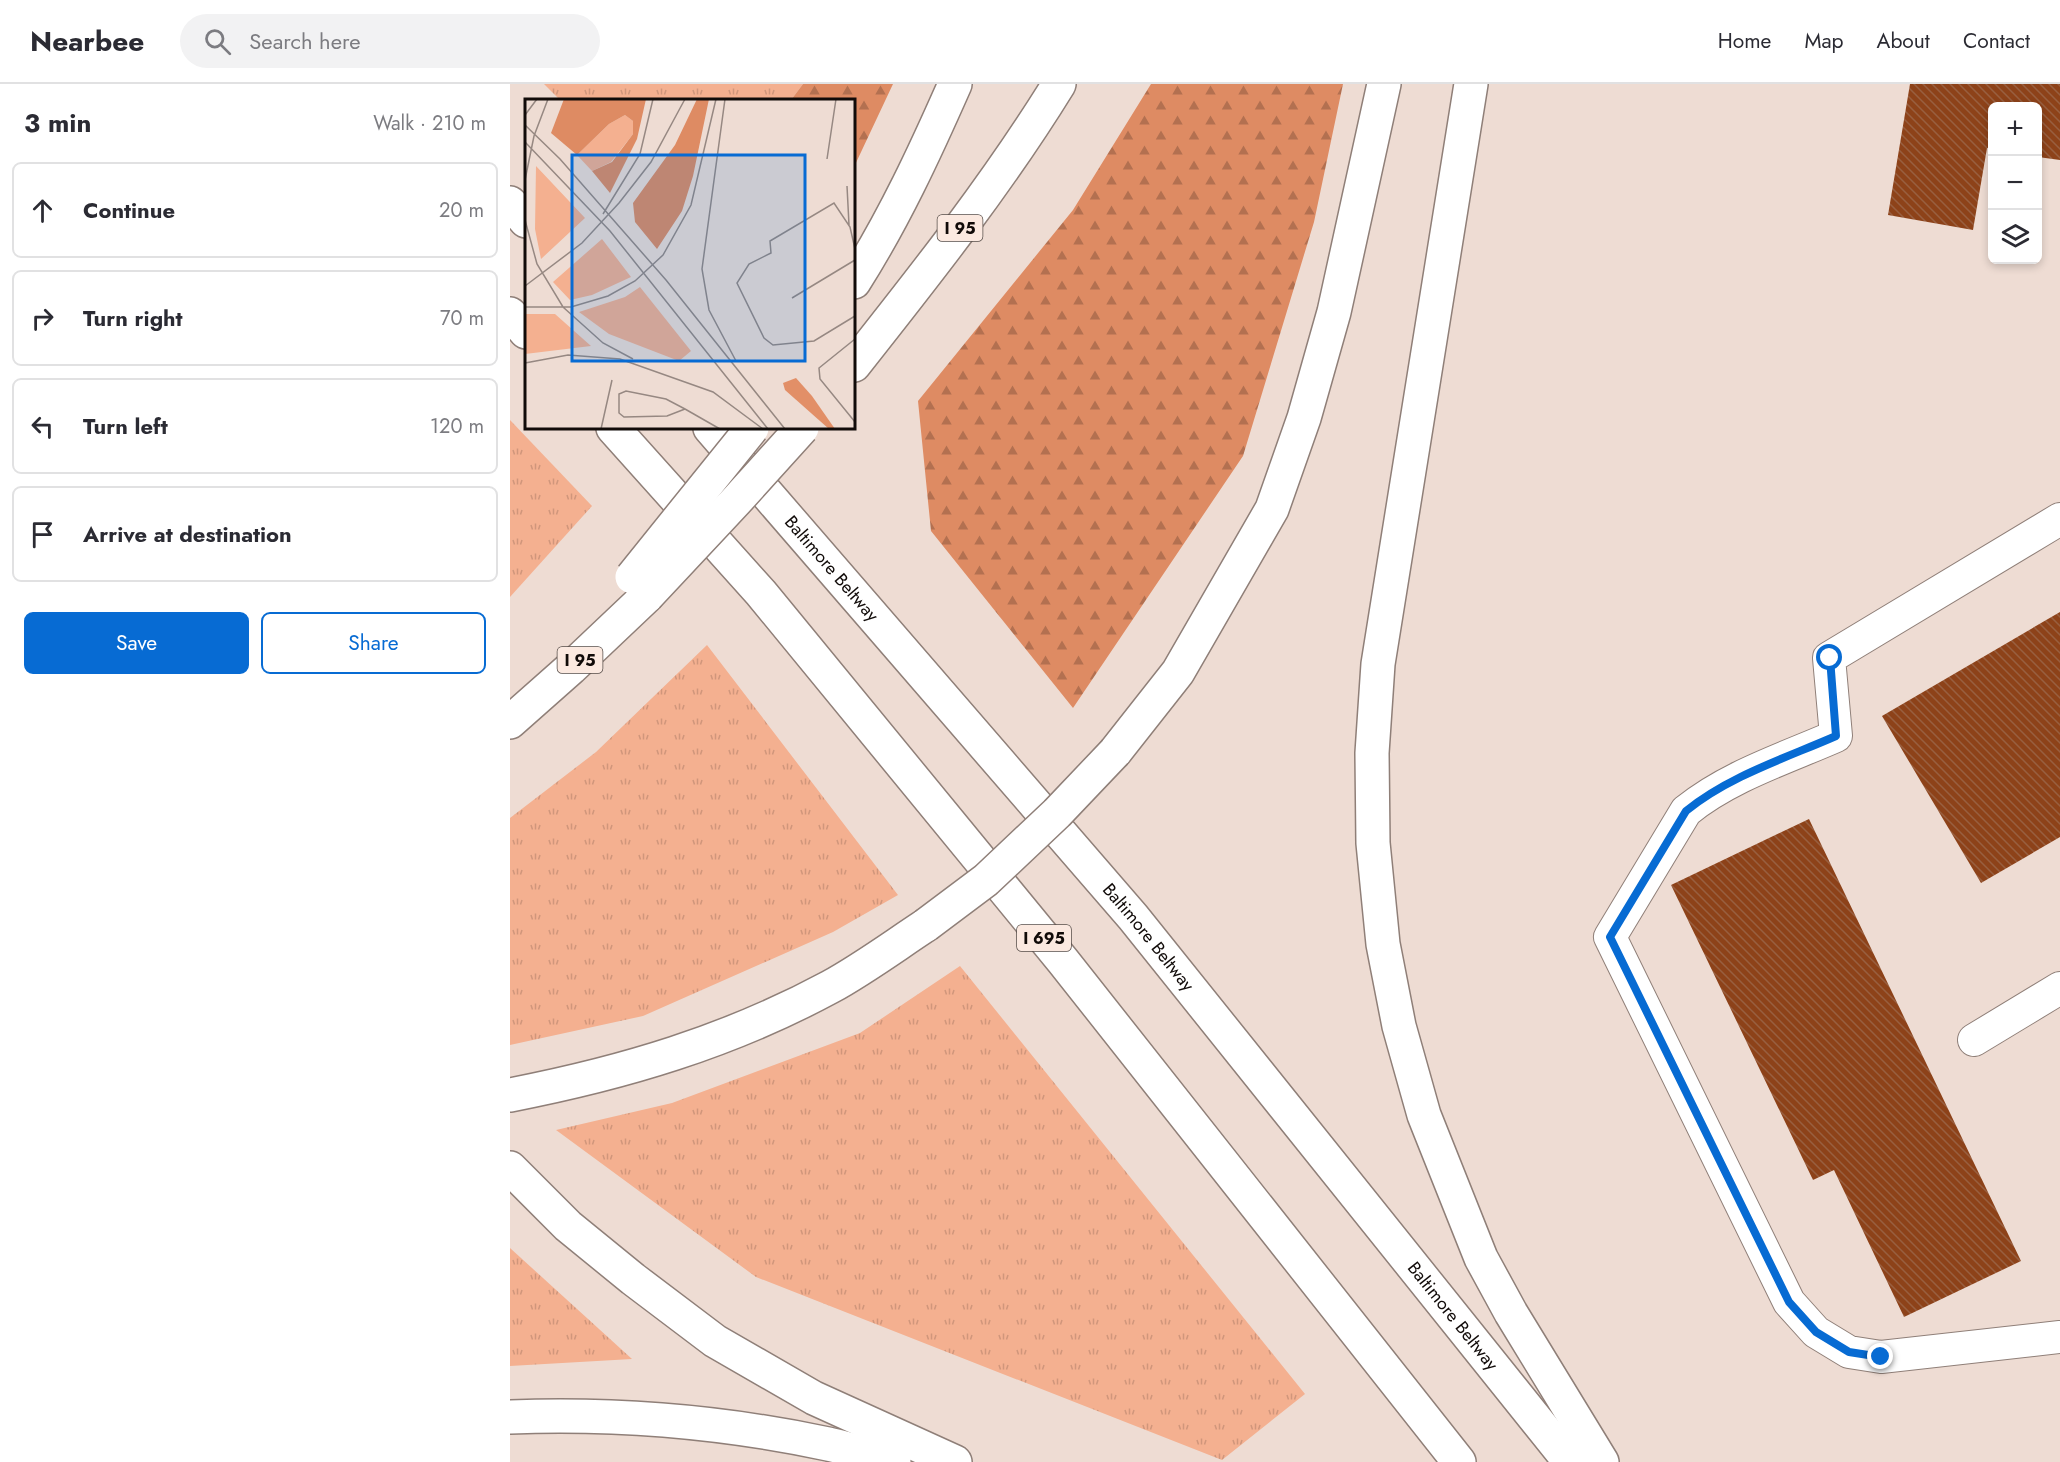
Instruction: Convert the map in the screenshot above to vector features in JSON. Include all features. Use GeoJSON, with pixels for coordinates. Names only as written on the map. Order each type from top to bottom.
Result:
{"type":"FeatureCollection","features":[{"type":"Feature","properties":{"kind":"highway"},"geometry":{"type":"LineString","coordinates":[[855,280],[872,254],[919,165],[955,84]]}},
{"type":"Feature","properties":{"kind":"highway","name":"I 95"},"geometry":{"type":"LineString","coordinates":[[855,364],[983,198],[1059,84]]}},
{"type":"Feature","properties":{"kind":"highway"},"geometry":{"type":"LineString","coordinates":[[510,1095],[578,1082],[655,1061],[746,1028],[831,986],[926,925],[986,880],[1057,813],[1115,752],[1178,672],[1272,509],[1304,418],[1334,312],[1384,84]]}},
{"type":"Feature","properties":{"kind":"highway"},"geometry":{"type":"LineString","coordinates":[[1471,84],[1378,664],[1372,753],[1374,855],[1383,944],[1399,1026],[1424,1115],[1481,1258],[1511,1313],[1602,1462]]}},
{"type":"Feature","properties":{"kind":"highway"},"geometry":{"type":"LineString","coordinates":[[510,203],[525,220]]}},
{"type":"Feature","properties":{"kind":"highway"},"geometry":{"type":"LineString","coordinates":[[510,314],[525,331]]}},
{"type":"Feature","properties":{"kind":"highway","name":"I 695"},"geometry":{"type":"LineString","coordinates":[[614,429],[784,620],[1062,961],[1459,1462]]}},
{"type":"Feature","properties":{"kind":"highway","name":"Baltimore Beltway"},"geometry":{"type":"LineString","coordinates":[[711,429],[1133,917],[1569,1462]]}},
{"type":"Feature","properties":{"kind":"highway"},"geometry":{"type":"LineString","coordinates":[[510,706],[563,654],[640,586],[751,429]]}},
{"type":"Feature","properties":{"kind":"highway","name":"I 95"},"geometry":{"type":"LineString","coordinates":[[510,722],[571,668],[640,586],[736,501],[801,429]]}},
{"type":"Feature","properties":{"kind":"highway"},"geometry":{"type":"LineString","coordinates":[[510,1167],[568,1226],[715,1341],[814,1398],[955,1462]]}},
{"type":"Feature","properties":{"kind":"highway"},"geometry":{"type":"LineString","coordinates":[[510,1418],[574,1416],[742,1428],[830,1444],[894,1462]]}},
{"type":"Feature","properties":{"kind":"lane"},"geometry":{"type":"LineString","coordinates":[[2060,519],[1830,658],[1836,736],[1726,785],[1703,797],[1686,811],[1610,937],[1789,1302],[1816,1332],[1849,1352],[1881,1357],[2060,1337]]}},
{"type":"Feature","properties":{"kind":"lane"},"geometry":{"type":"LineString","coordinates":[[1974,1040],[2060,988]]}},
{"type":"Feature","properties":{"kind":"green space"},"geometry":{"type":"Polygon","coordinates":[[[544,84],[803,84],[792,99],[559,99],[544,84]]]}},
{"type":"Feature","properties":{"kind":"green space"},"geometry":{"type":"Polygon","coordinates":[[[803,84],[893,84],[855,165],[855,99],[792,99],[803,84]]]}},
{"type":"Feature","properties":{"kind":"green space"},"geometry":{"type":"Polygon","coordinates":[[[1151,84],[1343,84],[1314,222],[1243,456],[1073,708],[931,531],[918,401],[1073,210],[1151,84]]]}},
{"type":"Feature","properties":{"kind":"green space"},"geometry":{"type":"Polygon","coordinates":[[[510,420],[592,506],[510,597],[510,420]]]}},
{"type":"Feature","properties":{"kind":"green space"},"geometry":{"type":"Polygon","coordinates":[[[707,645],[898,895],[833,932],[643,1016],[510,1045],[510,818],[596,752],[707,645]]]}},
{"type":"Feature","properties":{"kind":"green space"},"geometry":{"type":"Polygon","coordinates":[[[960,966],[1305,1394],[1222,1460],[756,1277],[556,1130],[672,1103],[860,1033],[960,966]]]}},
{"type":"Feature","properties":{"kind":"green space"},"geometry":{"type":"Polygon","coordinates":[[[510,1248],[632,1359],[510,1366],[510,1248]]]}},
{"type":"Feature","properties":{"kind":"building"},"geometry":{"type":"Polygon","coordinates":[[[1910,84],[2060,84],[2060,160],[2042,158],[2042,102],[1988,102],[1988,148],[1973,230],[1888,215],[1910,84]]]}},
{"type":"Feature","properties":{"kind":"building"},"geometry":{"type":"Polygon","coordinates":[[[2060,612],[2060,837],[1981,883],[1882,716],[2060,612]]]}},
{"type":"Feature","properties":{"kind":"building"},"geometry":{"type":"Polygon","coordinates":[[[1809,819],[2021,1261],[1904,1317],[1834,1170],[1813,1180],[1671,885],[1809,819]]]}},
{"type":"Feature","properties":{"kind":"route"},"geometry":{"type":"LineString","coordinates":[[1830,658],[1836,736],[1726,785],[1703,797],[1686,811],[1610,937],[1789,1302],[1816,1332],[1849,1352],[1881,1357]]}}]}
